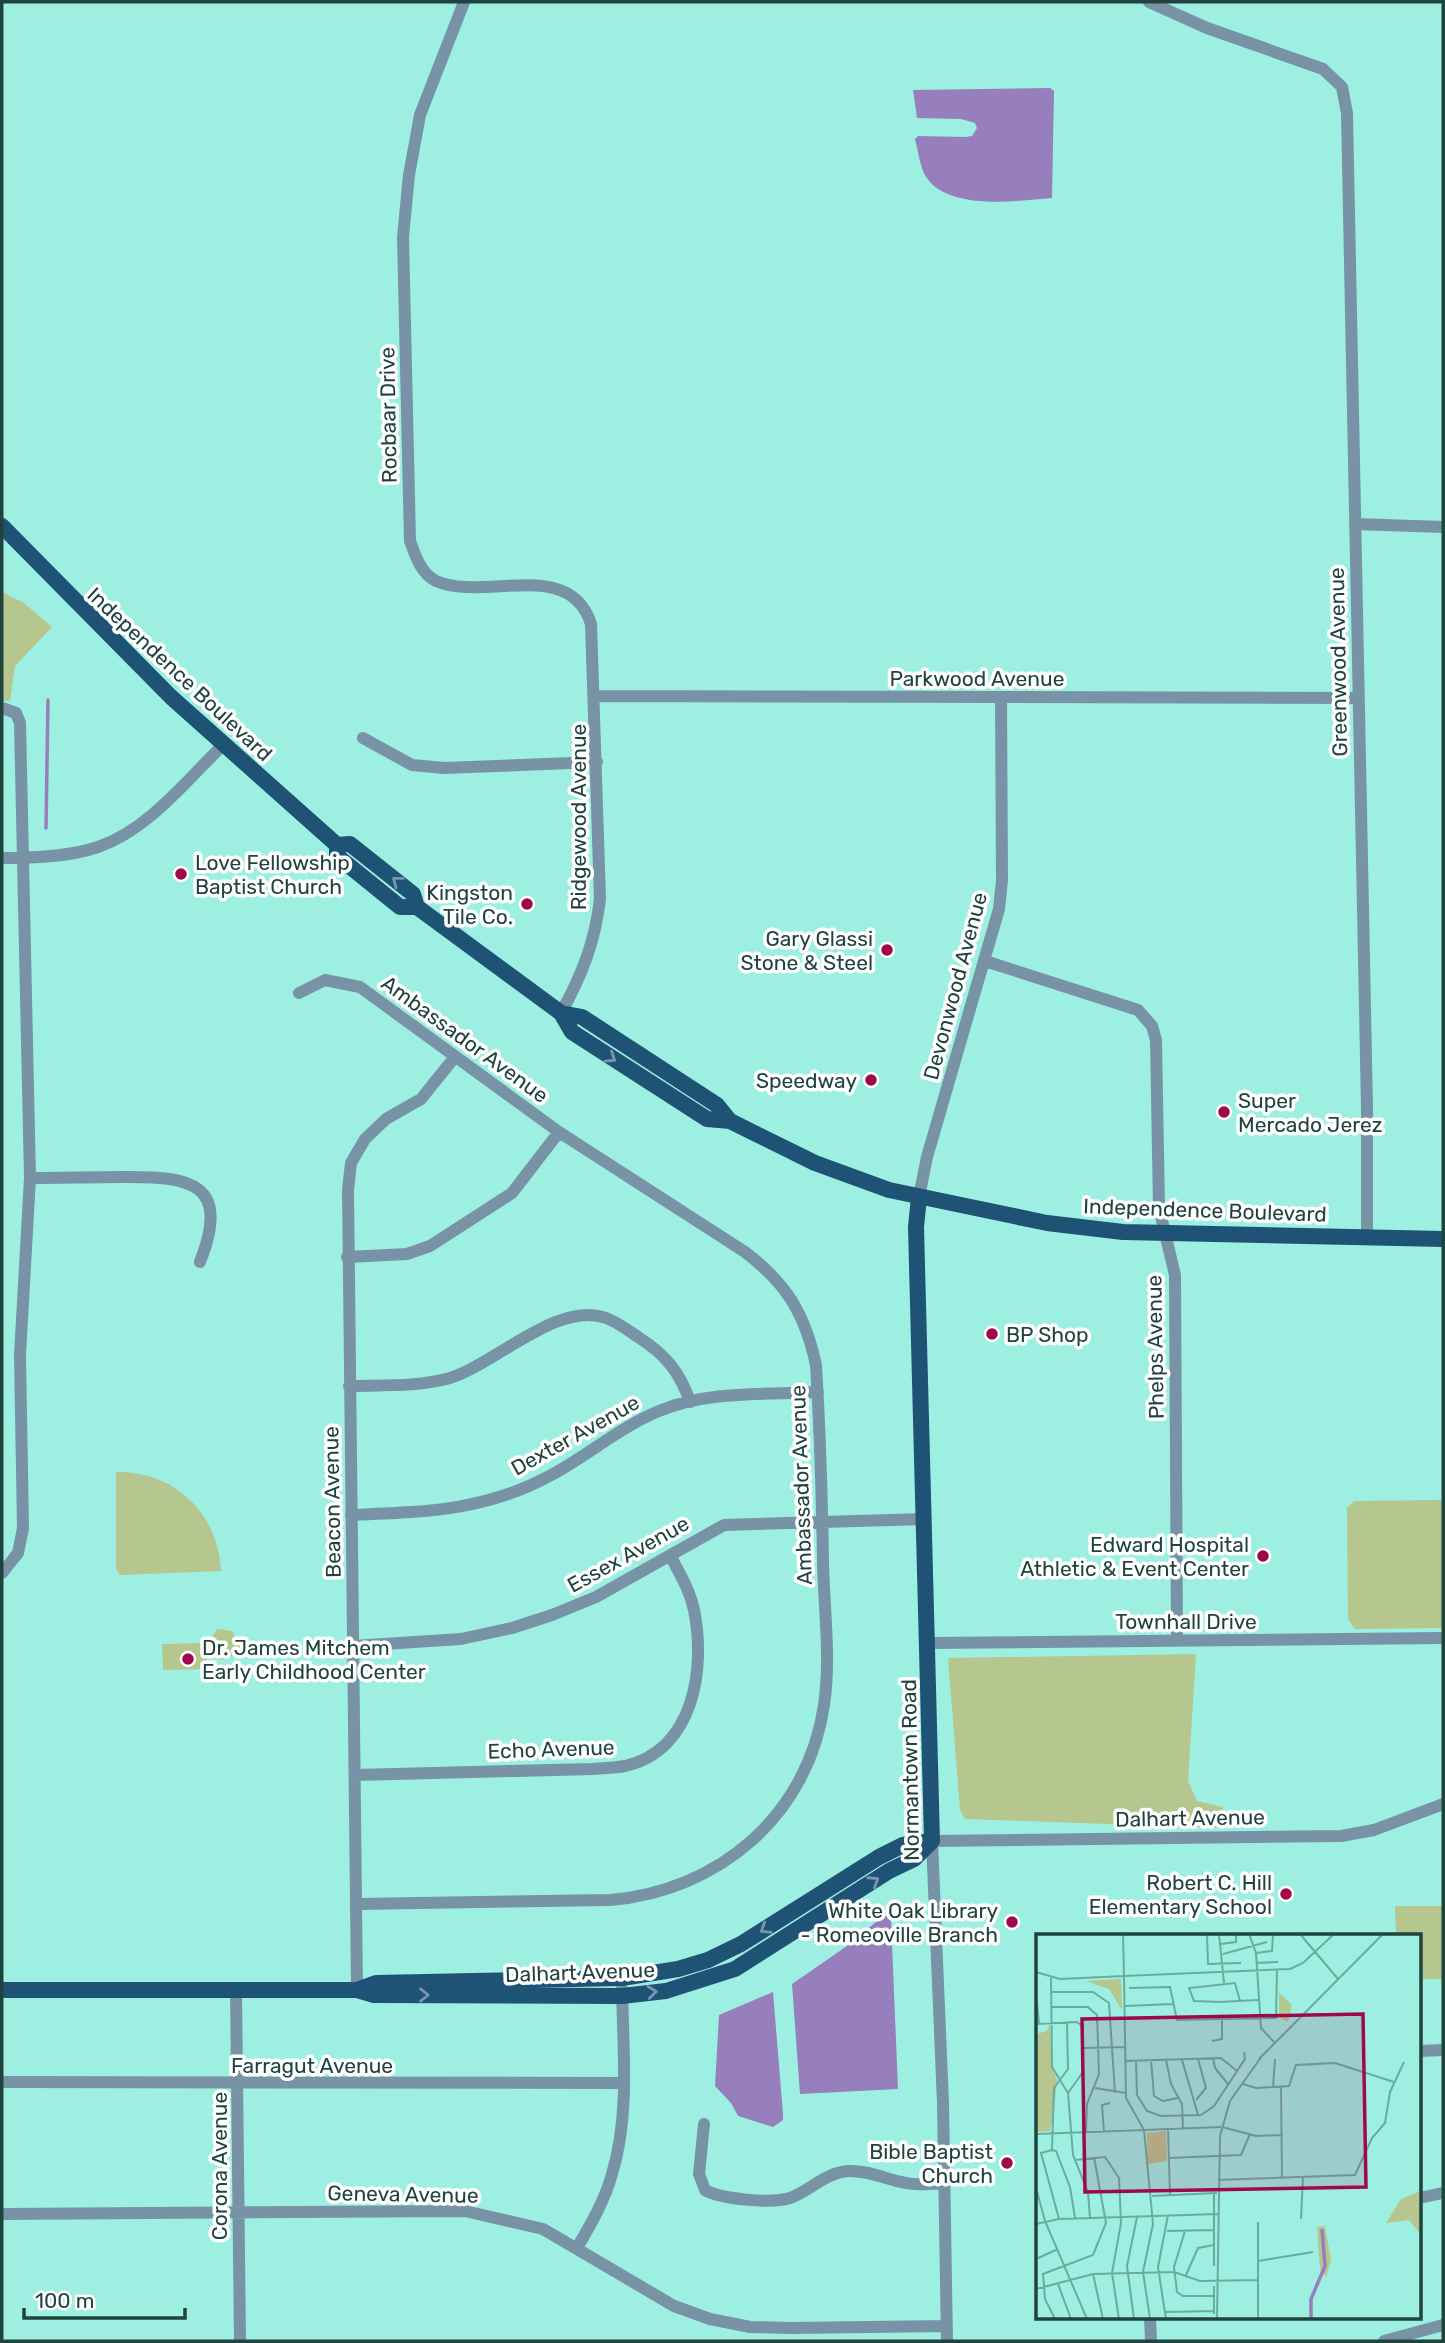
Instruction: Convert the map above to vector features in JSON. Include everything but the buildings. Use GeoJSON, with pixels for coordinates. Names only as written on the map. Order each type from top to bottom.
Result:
{"type":"FeatureCollection","features":[{"type":"Feature","properties":{"kind":"main road","name":"Independence Boulevard"},"geometry":{"type":"LineString","coordinates":[[2,526],[104,633],[223,745],[337,845],[349,844],[413,894],[417,907],[561,1013],[582,1017],[718,1105],[730,1121],[815,1163],[853,1178],[919,1197],[1055,1224],[1166,1234],[1443,1239]]}},
{"type":"Feature","properties":{"kind":"main road","name":"Normantown Road"},"geometry":{"type":"LineString","coordinates":[[919,1197],[916,1227],[929,1643],[932,1842]]}},
{"type":"Feature","properties":{"kind":"main road","name":"Dalhart Avenue"},"geometry":{"type":"LineString","coordinates":[[357,1990],[376,1983],[622,1978],[678,1969],[708,1960],[741,1944],[879,1857],[903,1845],[932,1842]]}},
{"type":"Feature","properties":{"kind":"main road","name":"Dalhart Avenue"},"geometry":{"type":"LineString","coordinates":[[2,1990],[357,1990],[374,1996],[622,1996],[666,1990],[735,1969],[889,1871],[914,1859],[932,1842]]}},
{"type":"Feature","properties":{"kind":"street","name":"Rocbaar Drive"},"geometry":{"type":"LineString","coordinates":[[464,2],[420,115],[409,175],[403,237],[410,541],[417,562],[434,580],[456,586],[547,586],[569,592],[588,612],[596,696]]}},
{"type":"Feature","properties":{"kind":"street","name":"Greenwood Avenue"},"geometry":{"type":"LineString","coordinates":[[1149,2],[1207,28],[1324,69],[1342,86],[1347,113],[1367,1108],[1367,1237]]}},
{"type":"Feature","properties":{"kind":"street"},"geometry":{"type":"LineString","coordinates":[[1355,524],[1443,527]]}},
{"type":"Feature","properties":{"kind":"street","name":"Parkwood Avenue"},"geometry":{"type":"LineString","coordinates":[[596,696],[1358,698]]}},
{"type":"Feature","properties":{"kind":"street","name":"Ridgewood Avenue"},"geometry":{"type":"LineString","coordinates":[[561,1013],[585,969],[596,932],[600,899],[596,696]]}},
{"type":"Feature","properties":{"kind":"street","name":"Devonwood Avenue"},"geometry":{"type":"LineString","coordinates":[[919,1197],[927,1157],[999,909],[1002,880],[1001,697]]}},
{"type":"Feature","properties":{"kind":"street"},"geometry":{"type":"LineString","coordinates":[[2,708],[16,713],[20,723],[30,1178],[20,1355],[23,1528],[18,1553],[2,1573]]}},
{"type":"Feature","properties":{"kind":"street"},"geometry":{"type":"LineString","coordinates":[[363,738],[412,765],[455,768],[597,762]]}},
{"type":"Feature","properties":{"kind":"street"},"geometry":{"type":"LineString","coordinates":[[2,858],[24,859],[98,848],[126,834],[152,814],[223,745]]}},
{"type":"Feature","properties":{"kind":"street","name":"Phelps Avenue"},"geometry":{"type":"LineString","coordinates":[[985,961],[1124,1004],[1146,1017],[1157,1040],[1159,1208],[1175,1275],[1177,1641]]}},
{"type":"Feature","properties":{"kind":"street","name":"Ambassador Avenue"},"geometry":{"type":"LineString","coordinates":[[299,993],[325,980],[360,986],[454,1058],[559,1132],[766,1268],[791,1297],[807,1326],[816,1365],[818,1392],[826,1684],[821,1721],[798,1784],[774,1819],[745,1848],[693,1881],[633,1898],[357,1904]]}},
{"type":"Feature","properties":{"kind":"street","name":"Beacon Avenue"},"geometry":{"type":"LineString","coordinates":[[357,1990],[348,1190],[352,1163],[365,1139],[386,1119],[421,1099],[454,1058]]}},
{"type":"Feature","properties":{"kind":"street"},"geometry":{"type":"LineString","coordinates":[[347,1257],[407,1254],[430,1246],[512,1193],[559,1132]]}},
{"type":"Feature","properties":{"kind":"street"},"geometry":{"type":"LineString","coordinates":[[30,1178],[160,1176],[183,1179],[202,1191],[211,1211],[211,1235],[200,1262]]}},
{"type":"Feature","properties":{"kind":"street"},"geometry":{"type":"LineString","coordinates":[[349,1386],[449,1378],[484,1363],[568,1317],[592,1316],[605,1318],[662,1353],[678,1373],[690,1402]]}},
{"type":"Feature","properties":{"kind":"street","name":"Dexter Avenue"},"geometry":{"type":"LineString","coordinates":[[351,1515],[454,1510],[499,1498],[552,1475],[658,1411],[690,1402],[737,1395],[818,1392]]}},
{"type":"Feature","properties":{"kind":"street","name":"Essex Avenue"},"geometry":{"type":"LineString","coordinates":[[353,1646],[461,1639],[512,1628],[596,1597],[724,1525],[925,1519]]}},
{"type":"Feature","properties":{"kind":"street","name":"Echo Avenue"},"geometry":{"type":"LineString","coordinates":[[355,1775],[592,1769],[625,1766],[653,1754],[674,1735],[684,1721],[695,1685],[694,1611],[670,1555]]}},
{"type":"Feature","properties":{"kind":"street","name":"Townhall Drive"},"geometry":{"type":"LineString","coordinates":[[929,1643],[1443,1639]]}},
{"type":"Feature","properties":{"kind":"street","name":"Dalhart Avenue"},"geometry":{"type":"LineString","coordinates":[[932,1842],[1341,1836],[1374,1830],[1443,1804]]}},
{"type":"Feature","properties":{"kind":"street","name":"Normantown Road"},"geometry":{"type":"LineString","coordinates":[[932,1842],[947,2341]]}},
{"type":"Feature","properties":{"kind":"street"},"geometry":{"type":"LineString","coordinates":[[577,2248],[600,2207],[612,2176],[619,2146],[623,2082],[622,1978]]}},
{"type":"Feature","properties":{"kind":"street","name":"Corona Avenue"},"geometry":{"type":"LineString","coordinates":[[236,1990],[240,2341]]}},
{"type":"Feature","properties":{"kind":"street"},"geometry":{"type":"LineString","coordinates":[[1420,2051],[1443,2050]]}},
{"type":"Feature","properties":{"kind":"street","name":"Farragut Avenue"},"geometry":{"type":"LineString","coordinates":[[2,2082],[623,2082]]}},
{"type":"Feature","properties":{"kind":"street"},"geometry":{"type":"LineString","coordinates":[[704,2124],[699,2174],[705,2190],[717,2195],[780,2200],[790,2198],[835,2173],[849,2171],[862,2171],[908,2184],[944,2183]]}},
{"type":"Feature","properties":{"kind":"street"},"geometry":{"type":"LineString","coordinates":[[1420,2198],[1443,2193]]}},
{"type":"Feature","properties":{"kind":"street","name":"Geneva Avenue"},"geometry":{"type":"LineString","coordinates":[[2,2214],[465,2211],[543,2229],[674,2306],[710,2319],[750,2327],[946,2326]]}},
{"type":"Feature","properties":{"kind":"street"},"geometry":{"type":"LineString","coordinates":[[1150,2318],[1151,2341]]}},
{"type":"Feature","properties":{"kind":"street"},"geometry":{"type":"LineString","coordinates":[[1384,2341],[1443,2325]]}},
{"type":"Feature","properties":{"kind":"green space"},"geometry":{"type":"Polygon","coordinates":[[[2,592],[24,603],[52,627],[15,666],[10,701],[2,701],[2,592]]]}},
{"type":"Feature","properties":{"kind":"green space"},"geometry":{"type":"Polygon","coordinates":[[[116,1472],[157,1479],[190,1499],[212,1531],[221,1571],[120,1575],[116,1569],[116,1472]]]}},
{"type":"Feature","properties":{"kind":"green space"},"geometry":{"type":"Polygon","coordinates":[[[1443,1500],[1443,1628],[1355,1629],[1348,1619],[1347,1508],[1354,1501],[1443,1500]]]}},
{"type":"Feature","properties":{"kind":"green space"},"geometry":{"type":"Polygon","coordinates":[[[217,1629],[232,1631],[240,1644],[240,1654],[220,1660],[212,1655],[210,1641],[217,1629]]]}},
{"type":"Feature","properties":{"kind":"green space"},"geometry":{"type":"Polygon","coordinates":[[[207,1643],[207,1669],[163,1670],[162,1644],[207,1643]]]}},
{"type":"Feature","properties":{"kind":"green space"},"geometry":{"type":"Polygon","coordinates":[[[1196,1654],[1188,1781],[1197,1801],[1223,1807],[1224,1828],[965,1819],[960,1810],[948,1658],[1196,1654]]]}},
{"type":"Feature","properties":{"kind":"green space"},"geometry":{"type":"Polygon","coordinates":[[[1395,1906],[1443,1906],[1443,1979],[1420,1979],[1420,1934],[1396,1934],[1395,1906]]]}},
{"type":"Feature","properties":{"kind":"shaded area"},"geometry":{"type":"Polygon","coordinates":[[[1050,88],[1054,91],[1052,198],[1002,202],[966,199],[937,188],[926,177],[915,139],[918,136],[965,137],[972,136],[977,128],[975,123],[961,119],[917,118],[913,90],[1050,88]]]}},
{"type":"Feature","properties":{"kind":"shaded area"},"geometry":{"type":"Polygon","coordinates":[[[887,1916],[891,1920],[898,2089],[800,2094],[792,1984],[887,1916]]]}},
{"type":"Feature","properties":{"kind":"shaded area"},"geometry":{"type":"Polygon","coordinates":[[[773,1992],[783,2120],[773,2127],[738,2116],[731,2103],[715,2086],[719,2015],[773,1992]]]}},
{"type":"Feature","properties":{"kind":"waterway"},"geometry":{"type":"LineString","coordinates":[[46,828],[48,700]]}},
{"type":"Feature","properties":{"kind":"place","name":"Love Fellowship Baptist Church"},"geometry":{"type":"Point","coordinates":[181,874]}},
{"type":"Feature","properties":{"kind":"place","name":"Kingston Tile Co."},"geometry":{"type":"Point","coordinates":[527,904]}},
{"type":"Feature","properties":{"kind":"place","name":"Gary Glassi Stone & Steel"},"geometry":{"type":"Point","coordinates":[887,950]}},
{"type":"Feature","properties":{"kind":"place","name":"Speedway"},"geometry":{"type":"Point","coordinates":[871,1080]}},
{"type":"Feature","properties":{"kind":"place","name":"Super Mercado Jerez"},"geometry":{"type":"Point","coordinates":[1224,1112]}},
{"type":"Feature","properties":{"kind":"place","name":"BP Shop"},"geometry":{"type":"Point","coordinates":[992,1334]}},
{"type":"Feature","properties":{"kind":"place","name":"Edward Hospital Athletic & Event Center"},"geometry":{"type":"Point","coordinates":[1263,1556]}},
{"type":"Feature","properties":{"kind":"place","name":"Dr. James Mitchem Early Childhood Center"},"geometry":{"type":"Point","coordinates":[188,1659]}},
{"type":"Feature","properties":{"kind":"place","name":"Robert C. Hill Elementary School"},"geometry":{"type":"Point","coordinates":[1286,1894]}},
{"type":"Feature","properties":{"kind":"place","name":"White Oak Library - Romeoville Branch"},"geometry":{"type":"Point","coordinates":[1012,1922]}},
{"type":"Feature","properties":{"kind":"place","name":"Bible Baptist Church"},"geometry":{"type":"Point","coordinates":[1007,2163]}}]}
